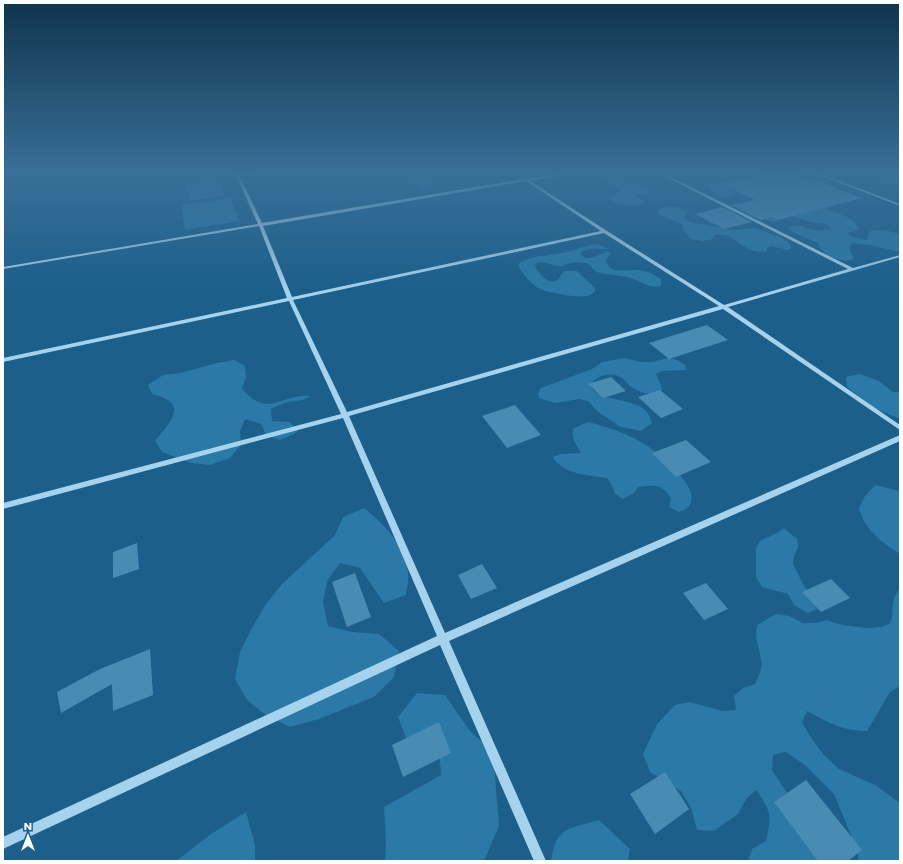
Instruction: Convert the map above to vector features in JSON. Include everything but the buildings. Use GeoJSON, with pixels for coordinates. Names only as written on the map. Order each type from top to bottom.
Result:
{"type":"FeatureCollection","features":[{"type":"Feature","properties":{"kind":"street"},"geometry":{"type":"LineString","coordinates":[[255,211],[290,298],[345,415],[442,640],[540,861]]}},
{"type":"Feature","properties":{"kind":"street"},"geometry":{"type":"LineString","coordinates":[[3,268],[339,211]]}},
{"type":"Feature","properties":{"kind":"street"},"geometry":{"type":"LineString","coordinates":[[573,211],[724,307],[900,428]]}},
{"type":"Feature","properties":{"kind":"street"},"geometry":{"type":"LineString","coordinates":[[736,211],[850,269]]}},
{"type":"Feature","properties":{"kind":"street"},"geometry":{"type":"LineString","coordinates":[[3,360],[605,232]]}},
{"type":"Feature","properties":{"kind":"street"},"geometry":{"type":"LineString","coordinates":[[3,506],[345,415],[724,307],[850,269],[900,256]]}},
{"type":"Feature","properties":{"kind":"street"},"geometry":{"type":"LineString","coordinates":[[3,843],[442,640],[900,438]]}},
{"type":"Feature","properties":{"kind":"shaded area"},"geometry":{"type":"Polygon","coordinates":[[[182,211],[236,211],[239,221],[185,230],[182,211]]]}},
{"type":"Feature","properties":{"kind":"shaded area"},"geometry":{"type":"Polygon","coordinates":[[[658,211],[687,211],[684,217],[689,222],[735,230],[754,228],[778,236],[788,242],[791,248],[789,250],[770,246],[767,248],[767,251],[758,252],[745,247],[734,239],[722,234],[714,235],[713,239],[703,241],[691,239],[684,231],[682,224],[658,214],[658,211]]]}},
{"type":"Feature","properties":{"kind":"shaded area"},"geometry":{"type":"Polygon","coordinates":[[[796,211],[833,211],[846,216],[857,226],[859,230],[848,233],[850,236],[866,240],[870,231],[881,230],[900,235],[900,252],[870,245],[852,243],[849,248],[854,259],[838,259],[823,251],[818,243],[792,232],[789,229],[789,227],[792,226],[802,226],[814,230],[830,229],[831,227],[828,225],[784,216],[780,217],[777,221],[772,222],[762,218],[796,211]]]}},
{"type":"Feature","properties":{"kind":"shaded area"},"geometry":{"type":"Polygon","coordinates":[[[598,244],[609,249],[589,249],[580,254],[583,257],[590,258],[607,251],[611,254],[606,259],[611,268],[621,271],[639,270],[648,272],[661,279],[661,286],[657,287],[626,277],[597,272],[589,264],[585,263],[569,263],[561,266],[544,263],[535,264],[540,274],[549,281],[556,281],[564,271],[577,271],[595,288],[595,291],[587,296],[563,295],[544,291],[537,287],[530,282],[518,264],[530,258],[560,254],[598,244]]]}},
{"type":"Feature","properties":{"kind":"shaded area"},"geometry":{"type":"Polygon","coordinates":[[[625,358],[641,362],[652,362],[668,358],[677,360],[685,365],[686,370],[662,371],[656,374],[662,390],[658,394],[639,391],[622,378],[613,375],[604,375],[592,382],[590,386],[596,392],[633,404],[642,408],[648,414],[652,423],[641,431],[621,427],[598,412],[588,401],[579,399],[555,403],[539,398],[538,393],[541,388],[592,369],[602,362],[625,358]]]}},
{"type":"Feature","properties":{"kind":"shaded area"},"geometry":{"type":"Polygon","coordinates":[[[234,360],[245,366],[246,377],[242,388],[251,397],[259,402],[267,404],[301,396],[311,396],[303,400],[287,402],[271,409],[272,421],[290,422],[298,432],[280,440],[266,435],[261,424],[245,419],[240,431],[241,445],[230,458],[210,465],[191,463],[162,452],[155,441],[171,420],[174,413],[174,408],[171,402],[152,394],[148,385],[163,375],[180,373],[234,360]]]}},
{"type":"Feature","properties":{"kind":"shaded area"},"geometry":{"type":"Polygon","coordinates":[[[860,374],[879,381],[893,392],[900,392],[900,419],[874,408],[847,387],[846,377],[860,374]]]}},
{"type":"Feature","properties":{"kind":"shaded area"},"geometry":{"type":"Polygon","coordinates":[[[588,422],[626,434],[646,445],[670,464],[686,483],[691,492],[691,501],[687,508],[679,512],[669,507],[671,498],[661,487],[657,486],[638,487],[634,493],[623,499],[615,494],[612,485],[607,478],[570,471],[557,463],[553,457],[561,454],[581,453],[574,441],[573,432],[574,428],[588,422]]]}},
{"type":"Feature","properties":{"kind":"shaded area"},"geometry":{"type":"Polygon","coordinates":[[[875,485],[900,491],[900,554],[886,545],[875,535],[865,523],[859,508],[865,496],[875,485]]]}},
{"type":"Feature","properties":{"kind":"shaded area"},"geometry":{"type":"Polygon","coordinates":[[[364,508],[393,536],[403,553],[408,576],[406,595],[384,603],[360,568],[340,563],[327,581],[323,603],[328,626],[352,632],[379,634],[399,651],[394,677],[374,697],[319,719],[290,727],[267,716],[247,700],[235,679],[240,652],[266,604],[282,584],[335,535],[343,517],[364,508]]]}},
{"type":"Feature","properties":{"kind":"shaded area"},"geometry":{"type":"Polygon","coordinates":[[[784,528],[797,539],[798,548],[794,556],[793,564],[804,586],[813,598],[817,609],[808,613],[794,605],[788,594],[762,587],[756,577],[756,548],[760,541],[784,528]]]}},
{"type":"Feature","properties":{"kind":"shaded area"},"geometry":{"type":"Polygon","coordinates":[[[900,589],[900,686],[890,692],[867,731],[843,728],[807,711],[802,722],[811,738],[823,754],[839,769],[875,785],[900,803],[900,861],[858,861],[858,852],[834,794],[805,765],[786,752],[773,755],[772,770],[820,843],[826,861],[748,861],[752,849],[766,841],[769,825],[769,814],[765,803],[756,790],[746,799],[738,814],[714,831],[697,830],[691,808],[681,791],[650,772],[643,754],[657,724],[675,705],[690,702],[722,711],[736,710],[734,696],[743,688],[755,684],[761,669],[761,659],[756,639],[757,625],[776,614],[789,616],[803,623],[816,623],[827,620],[842,625],[868,628],[881,627],[891,623],[895,596],[900,589]]]}},
{"type":"Feature","properties":{"kind":"shaded area"},"geometry":{"type":"Polygon","coordinates":[[[417,693],[445,695],[470,731],[493,752],[499,826],[484,861],[385,861],[386,845],[384,807],[441,775],[439,744],[409,746],[398,717],[417,693]]]}},
{"type":"Feature","properties":{"kind":"shaded area"},"geometry":{"type":"Polygon","coordinates":[[[246,812],[255,845],[255,861],[176,861],[211,834],[246,812]]]}},
{"type":"Feature","properties":{"kind":"shaded area"},"geometry":{"type":"Polygon","coordinates":[[[599,820],[630,849],[628,861],[551,861],[557,841],[561,835],[579,825],[599,820]]]}}]}
